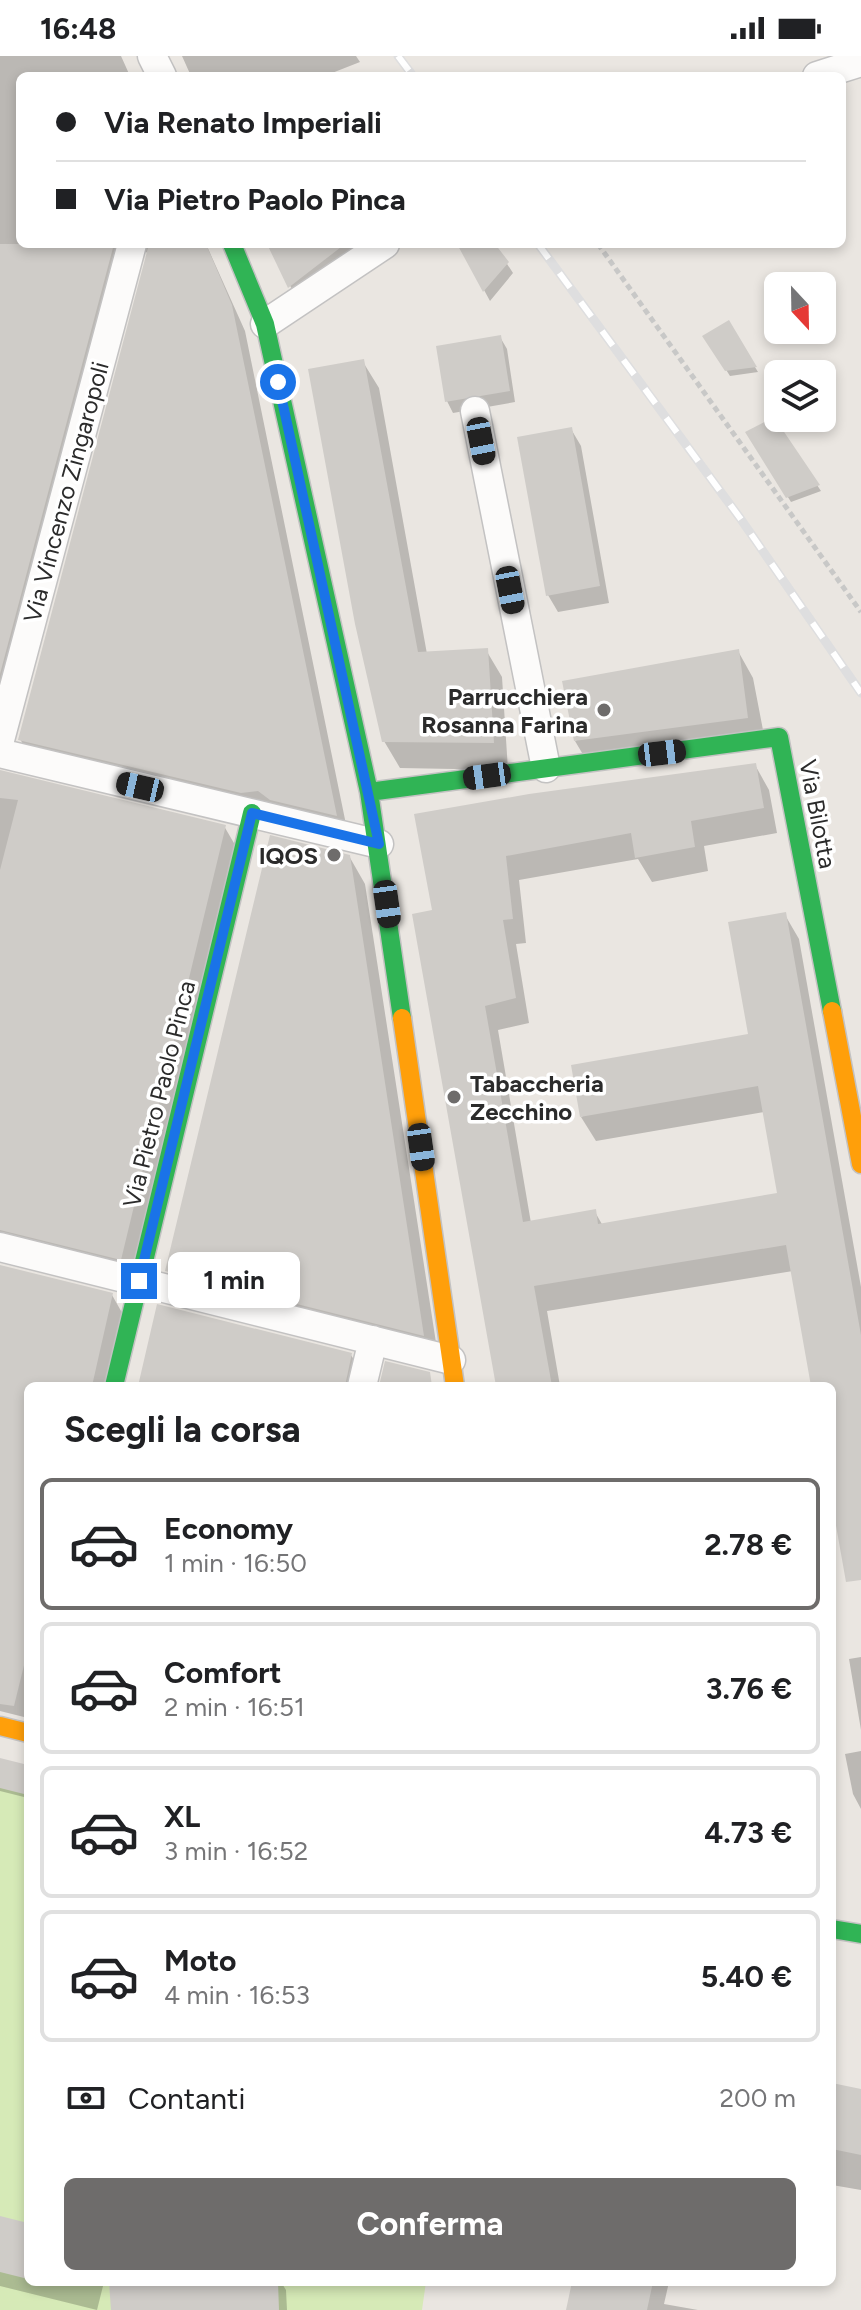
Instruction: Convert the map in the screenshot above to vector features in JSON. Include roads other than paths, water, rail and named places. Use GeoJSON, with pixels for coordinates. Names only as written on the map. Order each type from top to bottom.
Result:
{"type":"FeatureCollection","features":[{"type":"Feature","properties":{"kind":"street"},"geometry":{"type":"LineString","coordinates":[[830,72],[861,62]]}},
{"type":"Feature","properties":{"kind":"street","name":"Via Vincenzo Zingaropoli"},"geometry":{"type":"LineString","coordinates":[[0,740],[131,248]]}},
{"type":"Feature","properties":{"kind":"street"},"geometry":{"type":"LineString","coordinates":[[234,248],[265,324],[369,792],[379,844],[453,1373]]}},
{"type":"Feature","properties":{"kind":"street"},"geometry":{"type":"LineString","coordinates":[[265,324],[379,248]]}},
{"type":"Feature","properties":{"kind":"street"},"geometry":{"type":"LineString","coordinates":[[475,411],[546,768]]}},
{"type":"Feature","properties":{"kind":"street","name":"Via Bilotta"},"geometry":{"type":"LineString","coordinates":[[369,792],[779,737],[861,1164]]}},
{"type":"Feature","properties":{"kind":"street"},"geometry":{"type":"LineString","coordinates":[[0,753],[379,844]]}},
{"type":"Feature","properties":{"kind":"street","name":"Via Pietro Paolo Pinca"},"geometry":{"type":"LineString","coordinates":[[115,1382],[252,813]]}},
{"type":"Feature","properties":{"kind":"street"},"geometry":{"type":"LineString","coordinates":[[0,1247],[373,1340],[453,1373]]}},
{"type":"Feature","properties":{"kind":"street"},"geometry":{"type":"LineString","coordinates":[[363,1382],[373,1340]]}},
{"type":"Feature","properties":{"kind":"street"},"geometry":{"type":"LineString","coordinates":[[0,1726],[24,1732]]}},
{"type":"Feature","properties":{"kind":"street"},"geometry":{"type":"LineString","coordinates":[[836,1930],[861,1934]]}},
{"type":"Feature","properties":{"kind":"railway"},"geometry":{"type":"LineString","coordinates":[[398,56],[410,72]]}},
{"type":"Feature","properties":{"kind":"railway"},"geometry":{"type":"LineString","coordinates":[[541,248],[740,518],[861,693]]}},
{"type":"Feature","properties":{"kind":"place","name":"Parrucchiera Rosanna Farina"},"geometry":{"type":"Point","coordinates":[604,710]}},
{"type":"Feature","properties":{"kind":"place","name":"IQOS"},"geometry":{"type":"Point","coordinates":[334,855]}},
{"type":"Feature","properties":{"kind":"place","name":"Tabaccheria Zecchino"},"geometry":{"type":"Point","coordinates":[454,1097]}}]}
